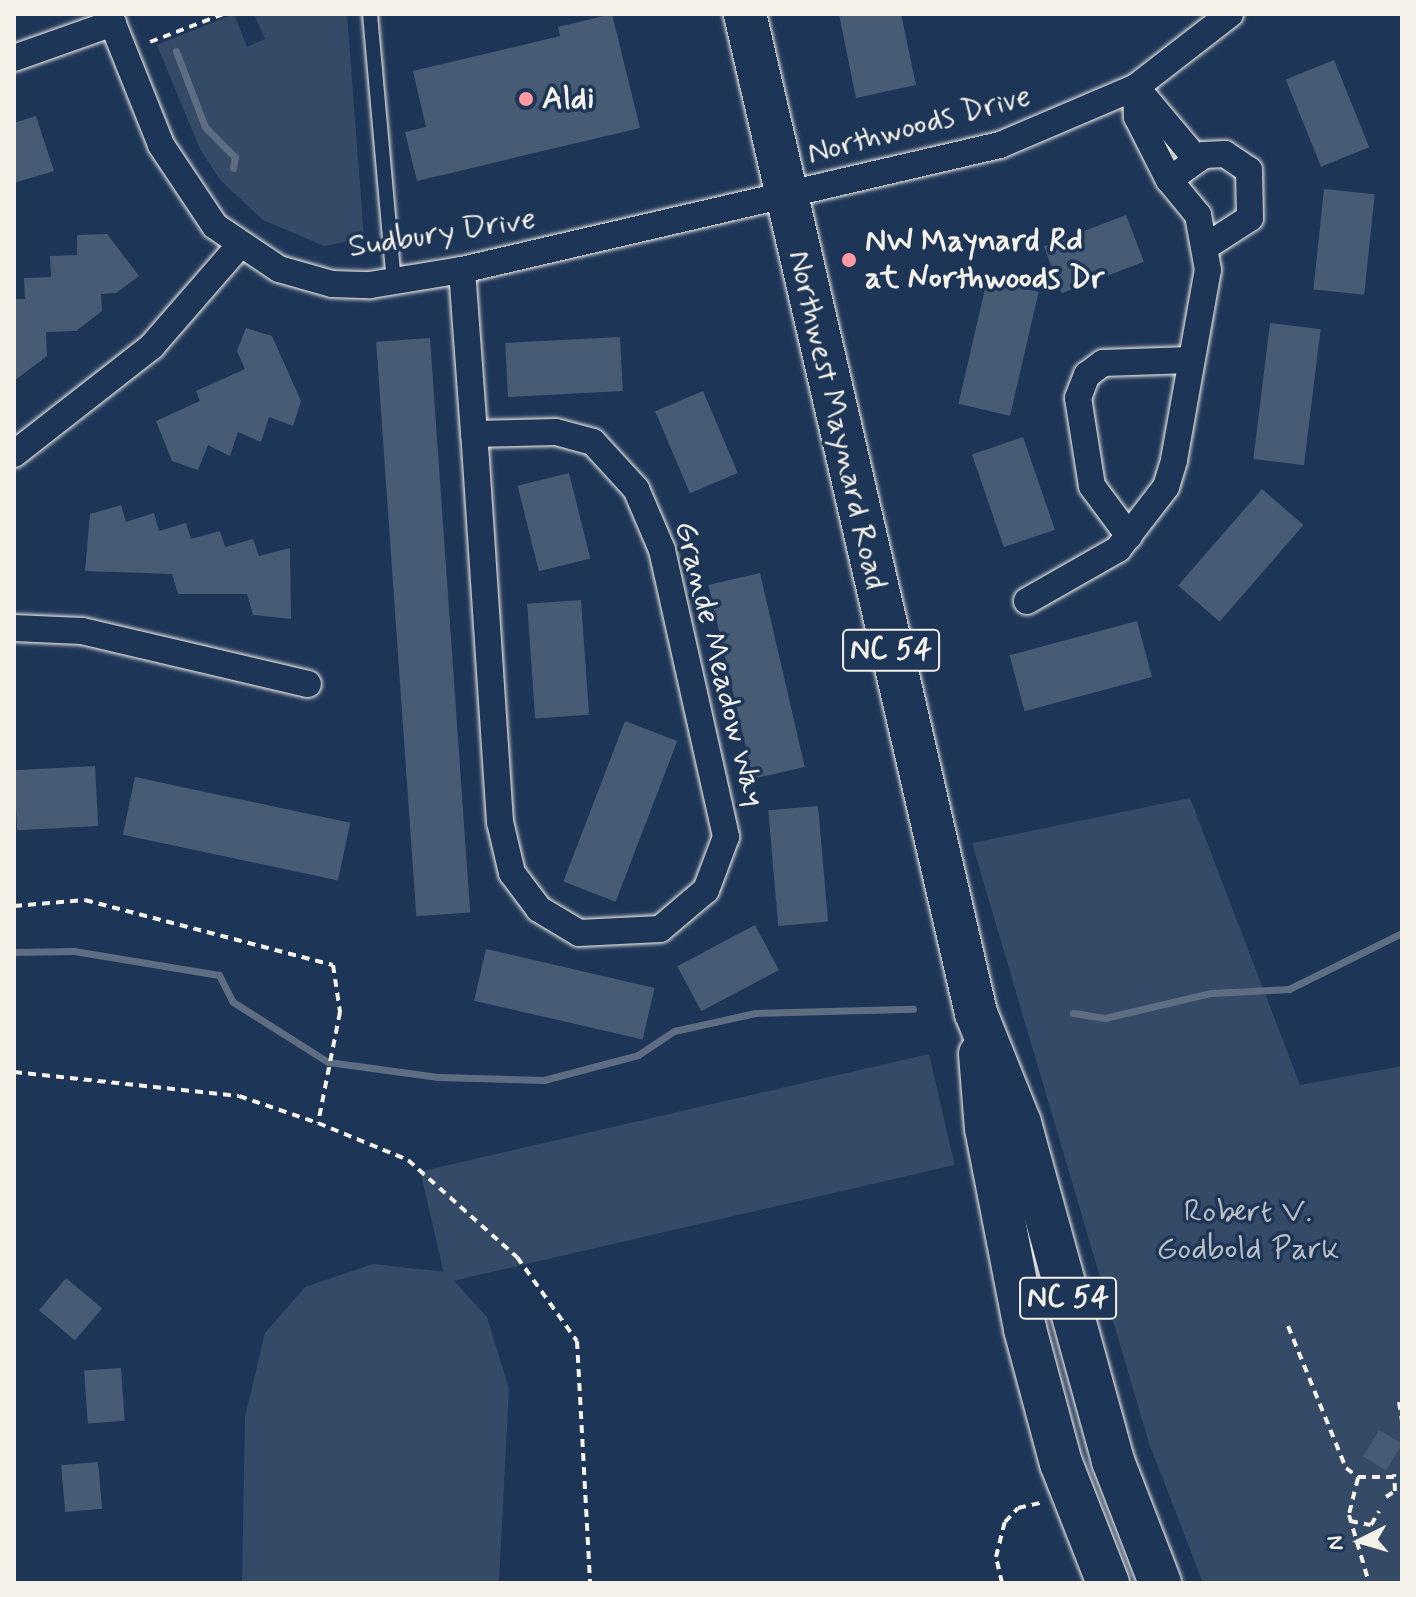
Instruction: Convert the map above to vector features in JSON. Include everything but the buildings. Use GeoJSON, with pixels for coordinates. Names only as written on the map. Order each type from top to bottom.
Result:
{"type":"FeatureCollection","features":[{"type":"Feature","properties":{"kind":"main road","name":"Northwest Maynard Road"},"geometry":{"type":"LineString","coordinates":[[745,14],[784,195],[976,1013],[986,1128],[1025,1329],[1061,1463],[1108,1583]]}},
{"type":"Feature","properties":{"kind":"main road","name":"Northwest Maynard Road"},"geometry":{"type":"LineString","coordinates":[[976,1013],[1020,1123],[1113,1461],[1160,1583]]}},
{"type":"Feature","properties":{"kind":"street","name":"Northwoods Drive"},"geometry":{"type":"LineString","coordinates":[[784,195],[1000,145],[1136,87],[1230,14]]}},
{"type":"Feature","properties":{"kind":"street","name":"Sudbury Drive"},"geometry":{"type":"LineString","coordinates":[[111,19],[177,176],[239,246],[332,284],[394,282],[462,270],[784,195]]}},
{"type":"Feature","properties":{"kind":"street"},"geometry":{"type":"LineString","coordinates":[[14,58],[111,19]]}},
{"type":"Feature","properties":{"kind":"street"},"geometry":{"type":"LineString","coordinates":[[1136,87],[1197,160]]}},
{"type":"Feature","properties":{"kind":"street"},"geometry":{"type":"LineString","coordinates":[[1027,601],[1104,561],[1129,536],[1166,487],[1208,270],[1198,215],[1169,180],[1137,117],[1136,87]]}},
{"type":"Feature","properties":{"kind":"street"},"geometry":{"type":"LineString","coordinates":[[1169,180],[1197,160],[1241,160],[1254,186],[1250,218],[1205,247]]}},
{"type":"Feature","properties":{"kind":"street"},"geometry":{"type":"LineString","coordinates":[[14,454],[152,346],[239,246]]}},
{"type":"Feature","properties":{"kind":"street","name":"Grande Meadow Way"},"geometry":{"type":"LineString","coordinates":[[462,270],[500,822],[512,873],[539,909],[579,933],[660,929],[706,890],[726,837],[662,550],[636,489],[593,442],[556,432],[474,434]]}},
{"type":"Feature","properties":{"kind":"street"},"geometry":{"type":"LineString","coordinates":[[1129,536],[1092,486],[1078,398],[1087,375],[1103,363],[1190,360]]}},
{"type":"Feature","properties":{"kind":"street"},"geometry":{"type":"LineString","coordinates":[[14,628],[82,631],[308,684]]}},
{"type":"Feature","properties":{"kind":"lane"},"geometry":{"type":"LineString","coordinates":[[370,14],[394,282]]}},
{"type":"Feature","properties":{"kind":"path"},"geometry":{"type":"LineString","coordinates":[[150,42],[223,14]]}},
{"type":"Feature","properties":{"kind":"path"},"geometry":{"type":"LineString","coordinates":[[14,906],[85,900],[333,965],[340,1012],[318,1123]]}},
{"type":"Feature","properties":{"kind":"path"},"geometry":{"type":"LineString","coordinates":[[14,1072],[239,1096],[318,1123],[408,1160],[517,1257],[577,1341],[590,1583]]}},
{"type":"Feature","properties":{"kind":"path"},"geometry":{"type":"LineString","coordinates":[[1288,1326],[1336,1454],[1358,1477]]}},
{"type":"Feature","properties":{"kind":"path"},"geometry":{"type":"LineString","coordinates":[[1399,1402],[1402,1422]]}},
{"type":"Feature","properties":{"kind":"path"},"geometry":{"type":"LineString","coordinates":[[1358,1477],[1394,1474],[1402,1477]]}},
{"type":"Feature","properties":{"kind":"path"},"geometry":{"type":"LineString","coordinates":[[1386,1497],[1395,1491],[1394,1474]]}},
{"type":"Feature","properties":{"kind":"path"},"geometry":{"type":"LineString","coordinates":[[1358,1477],[1350,1521],[1369,1583]]}},
{"type":"Feature","properties":{"kind":"path"},"geometry":{"type":"LineString","coordinates":[[1002,1583],[996,1557],[1005,1522],[1027,1503],[1048,1506]]}},
{"type":"Feature","properties":{"kind":"path"},"geometry":{"type":"LineString","coordinates":[[1350,1521],[1371,1525],[1379,1511]]}},
{"type":"Feature","properties":{"kind":"green space"},"geometry":{"type":"Polygon","coordinates":[[[234,14],[247,47],[265,39],[254,14],[347,14],[364,238],[324,246],[263,220],[220,180],[200,149],[157,45],[234,14]]]}},
{"type":"Feature","properties":{"kind":"green space","name":"Robert V. Godbold Park"},"geometry":{"type":"Polygon","coordinates":[[[1190,798],[1300,1085],[1402,1066],[1402,1583],[1203,1583],[1149,1443],[972,843],[1190,798]]]}},
{"type":"Feature","properties":{"kind":"green space"},"geometry":{"type":"Polygon","coordinates":[[[929,1054],[955,1165],[446,1283],[420,1171],[929,1054]]]}},
{"type":"Feature","properties":{"kind":"green space"},"geometry":{"type":"Polygon","coordinates":[[[373,1264],[446,1272],[487,1317],[509,1389],[499,1583],[242,1583],[245,1417],[265,1333],[305,1287],[373,1264]]]}},
{"type":"Feature","properties":{"kind":"waterway"},"geometry":{"type":"LineString","coordinates":[[176,51],[205,127],[235,157],[233,168]]}},
{"type":"Feature","properties":{"kind":"waterway"},"geometry":{"type":"LineString","coordinates":[[1073,1013],[1105,1018],[1211,993],[1289,989],[1402,933]]}},
{"type":"Feature","properties":{"kind":"waterway"},"geometry":{"type":"LineString","coordinates":[[14,952],[74,951],[219,975],[233,1002],[328,1062],[438,1077],[544,1080],[638,1055],[674,1031],[755,1013],[913,1009]]}},
{"type":"Feature","properties":{"kind":"place","name":"Aldi"},"geometry":{"type":"Point","coordinates":[526,99]}},
{"type":"Feature","properties":{"kind":"place","name":"NW Maynard Rd at Northwoods Dr"},"geometry":{"type":"Point","coordinates":[849,260]}}]}
